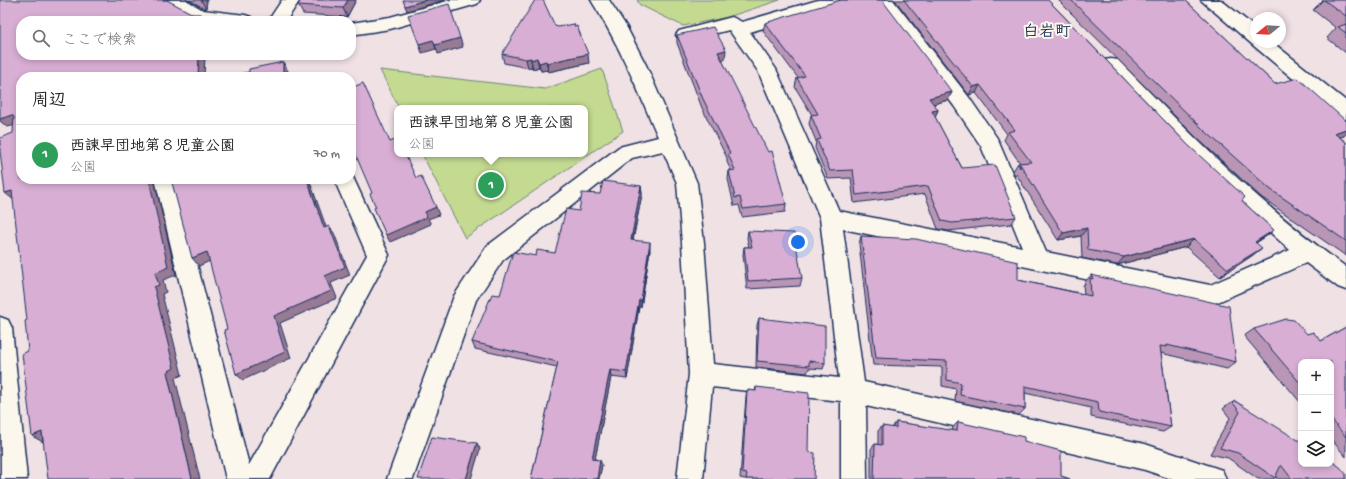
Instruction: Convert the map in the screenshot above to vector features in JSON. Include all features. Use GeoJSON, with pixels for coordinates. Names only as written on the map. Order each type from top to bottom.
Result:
{"type":"FeatureCollection","features":[{"type":"Feature","properties":{"kind":"street"},"geometry":{"type":"LineString","coordinates":[[173,0],[199,15],[207,16]]}},
{"type":"Feature","properties":{"kind":"street"},"geometry":{"type":"LineString","coordinates":[[280,16],[291,0]]}},
{"type":"Feature","properties":{"kind":"street"},"geometry":{"type":"LineString","coordinates":[[356,28],[390,23],[471,0]]}},
{"type":"Feature","properties":{"kind":"street"},"geometry":{"type":"LineString","coordinates":[[600,0],[617,26],[638,67],[671,142],[687,183],[693,243],[701,374],[690,479]]}},
{"type":"Feature","properties":{"kind":"street"},"geometry":{"type":"LineString","coordinates":[[739,29],[838,0]]}},
{"type":"Feature","properties":{"kind":"street"},"geometry":{"type":"LineString","coordinates":[[884,0],[961,101],[990,143],[1038,260]]}},
{"type":"Feature","properties":{"kind":"street"},"geometry":{"type":"LineString","coordinates":[[1210,0],[1250,33]]}},
{"type":"Feature","properties":{"kind":"street"},"geometry":{"type":"LineString","coordinates":[[684,35],[732,23],[739,29],[767,69],[831,218],[853,391],[854,479]]}},
{"type":"Feature","properties":{"kind":"street"},"geometry":{"type":"LineString","coordinates":[[1267,48],[1346,112]]}},
{"type":"Feature","properties":{"kind":"street"},"geometry":{"type":"LineString","coordinates":[[1096,50],[1234,190],[1307,253],[1346,280]]}},
{"type":"Feature","properties":{"kind":"street"},"geometry":{"type":"LineString","coordinates":[[400,479],[466,296],[495,253],[626,152],[671,142]]}},
{"type":"Feature","properties":{"kind":"street"},"geometry":{"type":"LineString","coordinates":[[166,184],[239,479]]}},
{"type":"Feature","properties":{"kind":"street"},"geometry":{"type":"LineString","coordinates":[[256,479],[378,255],[346,184]]}},
{"type":"Feature","properties":{"kind":"street"},"geometry":{"type":"LineString","coordinates":[[831,218],[1211,295],[1307,253]]}},
{"type":"Feature","properties":{"kind":"street"},"geometry":{"type":"LineString","coordinates":[[0,328],[14,479]]}},
{"type":"Feature","properties":{"kind":"street"},"geometry":{"type":"LineString","coordinates":[[701,374],[853,391],[1145,457],[1213,479]]}},
{"type":"Feature","properties":{"kind":"green space"},"geometry":{"type":"Polygon","coordinates":[[[637,0],[780,0],[728,17],[683,26],[640,5],[637,0]]]}},
{"type":"Feature","properties":{"kind":"green space"},"geometry":{"type":"Polygon","coordinates":[[[602,69],[623,131],[588,155],[588,105],[398,105],[380,70],[545,89],[602,69]]]}},
{"type":"Feature","properties":{"kind":"green space"},"geometry":{"type":"Polygon","coordinates":[[[424,157],[585,157],[465,238],[424,157]]]}},
{"type":"Feature","properties":{"kind":"building"},"geometry":{"type":"Polygon","coordinates":[[[0,0],[167,0],[193,14],[200,14],[200,16],[16,16],[16,60],[199,60],[198,72],[16,72],[16,184],[150,184],[168,267],[155,273],[159,285],[154,287],[174,368],[167,372],[192,479],[48,479],[42,432],[32,436],[22,354],[28,351],[25,321],[27,320],[12,191],[5,193],[0,151],[0,138],[13,133],[14,117],[12,115],[0,119],[0,0]]]}},
{"type":"Feature","properties":{"kind":"building"},"geometry":{"type":"Polygon","coordinates":[[[301,0],[348,0],[343,8],[298,5],[301,0]]]}},
{"type":"Feature","properties":{"kind":"building"},"geometry":{"type":"Polygon","coordinates":[[[403,0],[426,0],[405,6],[403,0]]]}},
{"type":"Feature","properties":{"kind":"building"},"geometry":{"type":"Polygon","coordinates":[[[535,0],[543,0],[555,26],[558,27],[574,24],[575,27],[577,26],[588,54],[547,63],[546,61],[539,63],[537,58],[531,60],[531,58],[526,59],[502,54],[535,0]]]}},
{"type":"Feature","properties":{"kind":"building"},"geometry":{"type":"Polygon","coordinates":[[[841,0],[882,0],[952,92],[929,98],[938,110],[932,111],[962,168],[995,165],[1016,217],[952,223],[942,221],[928,186],[856,195],[853,170],[830,171],[817,140],[821,139],[811,115],[818,114],[797,78],[805,76],[765,23],[841,0]]]}},
{"type":"Feature","properties":{"kind":"building"},"geometry":{"type":"Polygon","coordinates":[[[904,0],[1048,0],[1188,145],[1245,197],[1242,201],[1274,230],[1255,242],[1262,248],[1228,269],[1194,239],[1124,257],[1088,250],[1087,228],[1063,233],[1020,164],[1020,168],[1018,163],[1031,162],[1008,132],[1015,130],[980,85],[973,87],[904,0]]]}},
{"type":"Feature","properties":{"kind":"building"},"geometry":{"type":"Polygon","coordinates":[[[1071,0],[1185,0],[1275,84],[1298,78],[1346,121],[1346,129],[1334,133],[1346,142],[1346,241],[1270,189],[1204,130],[1071,0]]]}},
{"type":"Feature","properties":{"kind":"building"},"geometry":{"type":"Polygon","coordinates":[[[1324,0],[1346,0],[1346,16],[1324,0]]]}},
{"type":"Feature","properties":{"kind":"building"},"geometry":{"type":"Polygon","coordinates":[[[449,4],[460,38],[435,45],[433,40],[419,44],[408,15],[449,4]]]}},
{"type":"Feature","properties":{"kind":"building"},"geometry":{"type":"Polygon","coordinates":[[[1346,24],[1346,33],[1338,27],[1346,24]]]}},
{"type":"Feature","properties":{"kind":"building"},"geometry":{"type":"Polygon","coordinates":[[[713,27],[726,50],[718,52],[768,152],[772,151],[786,204],[743,209],[740,197],[735,198],[729,171],[735,170],[728,154],[730,153],[703,99],[677,35],[713,27]]]}},
{"type":"Feature","properties":{"kind":"building"},"geometry":{"type":"Polygon","coordinates":[[[283,62],[283,72],[249,72],[249,69],[283,62]]]}},
{"type":"Feature","properties":{"kind":"building"},"geometry":{"type":"Polygon","coordinates":[[[363,83],[390,142],[394,140],[394,157],[406,157],[416,178],[421,176],[436,207],[425,212],[427,217],[386,235],[374,208],[376,207],[370,194],[372,193],[356,156],[356,86],[363,83]]]}},
{"type":"Feature","properties":{"kind":"building"},"geometry":{"type":"Polygon","coordinates":[[[603,181],[641,186],[631,240],[650,242],[641,300],[639,300],[626,372],[610,370],[592,459],[600,460],[597,479],[531,479],[558,362],[472,342],[492,294],[500,295],[513,252],[536,256],[537,250],[555,253],[566,209],[579,211],[582,193],[600,194],[603,181]]]}},
{"type":"Feature","properties":{"kind":"building"},"geometry":{"type":"Polygon","coordinates":[[[172,184],[309,184],[324,228],[329,226],[345,267],[325,276],[331,291],[274,316],[285,352],[236,374],[224,330],[227,329],[207,252],[192,258],[172,184]]]}},
{"type":"Feature","properties":{"kind":"building"},"geometry":{"type":"Polygon","coordinates":[[[748,231],[794,233],[802,278],[748,281],[744,247],[752,247],[748,231]]]}},
{"type":"Feature","properties":{"kind":"building"},"geometry":{"type":"Polygon","coordinates":[[[861,236],[916,239],[1018,262],[1018,280],[1091,296],[1090,278],[1093,279],[1091,275],[1229,306],[1236,362],[1167,345],[1167,347],[1160,346],[1171,427],[1099,412],[1098,402],[1025,386],[1025,409],[960,395],[961,383],[947,380],[947,361],[876,358],[861,236]]]}},
{"type":"Feature","properties":{"kind":"building"},"geometry":{"type":"Polygon","coordinates":[[[759,318],[825,326],[825,363],[809,361],[809,366],[757,361],[759,318]]]}},
{"type":"Feature","properties":{"kind":"building"},"geometry":{"type":"Polygon","coordinates":[[[1286,319],[1294,320],[1307,334],[1313,332],[1321,341],[1346,327],[1346,437],[1334,423],[1334,359],[1298,359],[1298,380],[1254,329],[1286,319]]]}},
{"type":"Feature","properties":{"kind":"building"},"geometry":{"type":"Polygon","coordinates":[[[756,387],[809,393],[808,452],[815,453],[814,479],[746,479],[747,474],[742,473],[747,390],[756,391],[756,387]]]}},
{"type":"Feature","properties":{"kind":"building"},"geometry":{"type":"Polygon","coordinates":[[[1235,401],[1298,440],[1298,467],[1334,467],[1334,463],[1346,474],[1346,479],[1292,479],[1281,465],[1275,478],[1238,453],[1220,448],[1240,412],[1233,403],[1235,401]]]}},
{"type":"Feature","properties":{"kind":"building"},"geometry":{"type":"Polygon","coordinates":[[[896,422],[957,431],[958,422],[1024,437],[1024,441],[1061,451],[1061,476],[1070,479],[874,479],[875,444],[882,445],[882,426],[896,428],[896,422]]]}},
{"type":"Feature","properties":{"kind":"building"},"geometry":{"type":"Polygon","coordinates":[[[432,437],[477,443],[466,479],[418,479],[432,437]]]}},
{"type":"Feature","properties":{"kind":"place","name":"西諫早団地第８児童公園"},"geometry":{"type":"Point","coordinates":[491,185]}},
{"type":"Feature","properties":{"kind":"district","name":"白岩町"},"geometry":{"type":"Point","coordinates":[1047,30]}}]}
